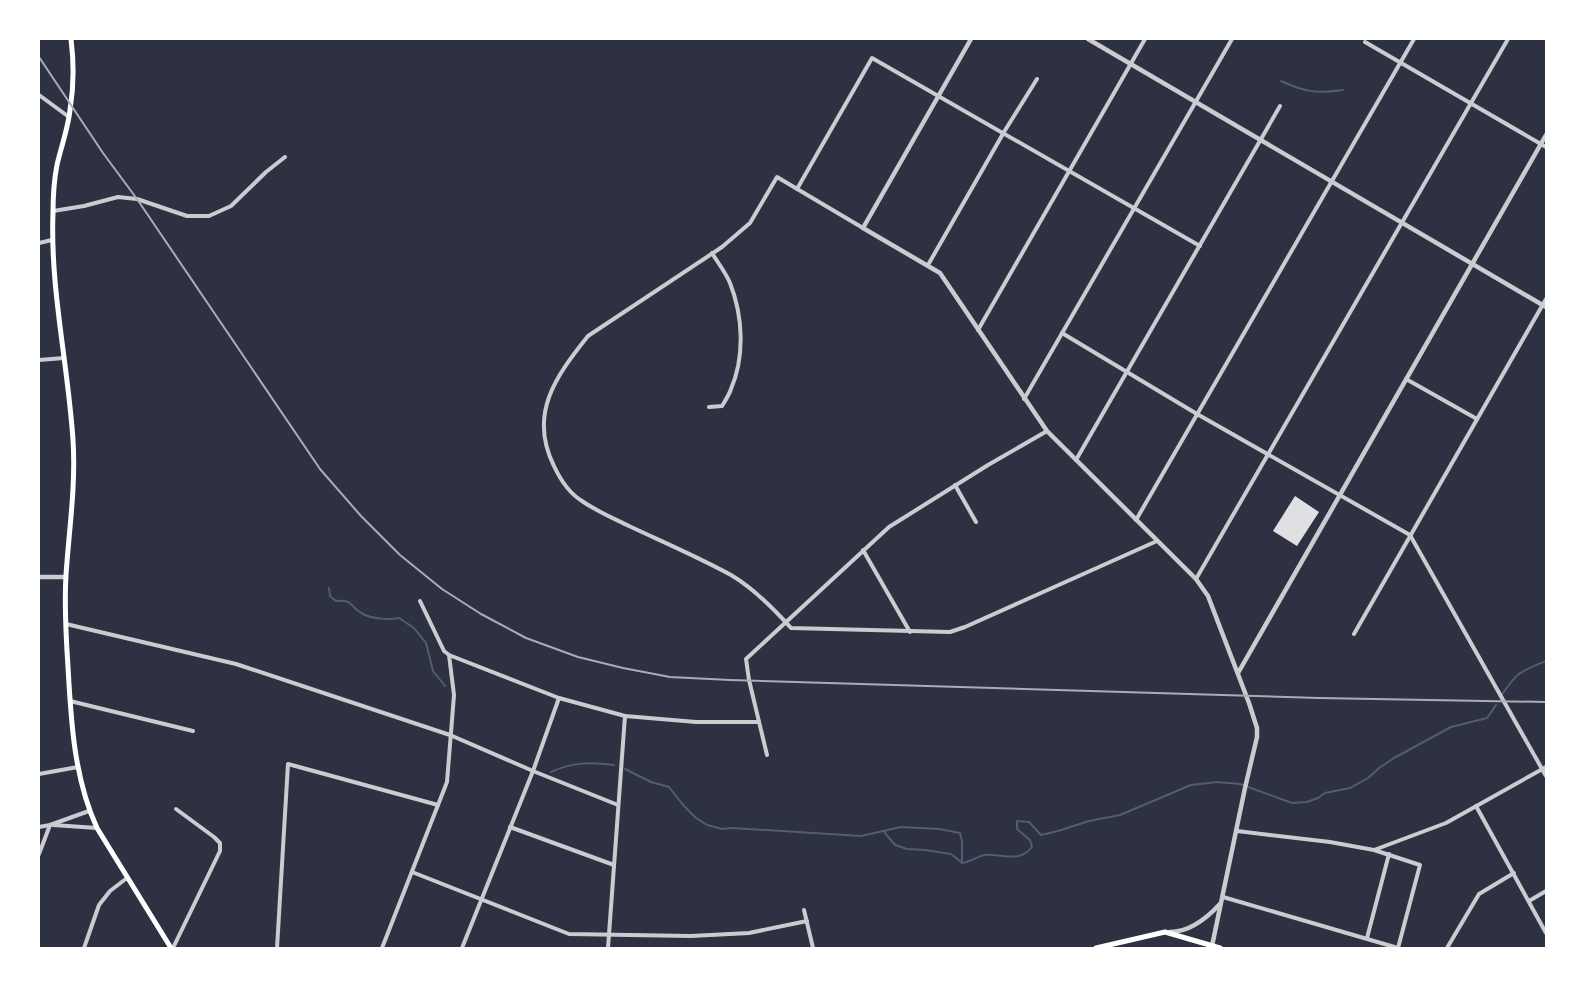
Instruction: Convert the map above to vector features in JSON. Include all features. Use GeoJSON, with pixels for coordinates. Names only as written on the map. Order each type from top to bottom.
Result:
{"type":"FeatureCollection","features":[{"type":"Feature","properties":{"kind":"main road"},"geometry":{"type":"LineString","coordinates":[[71,39],[73,89],[70,115],[57,167],[52,211],[55,282],[73,438],[74,478],[66,577],[66,624],[70,702],[78,767],[89,810],[97,828],[127,878],[172,948]]}},
{"type":"Feature","properties":{"kind":"main road"},"geometry":{"type":"LineString","coordinates":[[1096,948],[1165,932],[1220,948]]}},
{"type":"Feature","properties":{"kind":"street"},"geometry":{"type":"LineString","coordinates":[[863,228],[972,39]]}},
{"type":"Feature","properties":{"kind":"street"},"geometry":{"type":"LineString","coordinates":[[1088,39],[1545,306]]}},
{"type":"Feature","properties":{"kind":"street"},"geometry":{"type":"LineString","coordinates":[[978,330],[1145,39]]}},
{"type":"Feature","properties":{"kind":"street"},"geometry":{"type":"LineString","coordinates":[[1024,399],[1232,39]]}},
{"type":"Feature","properties":{"kind":"street"},"geometry":{"type":"LineString","coordinates":[[1136,520],[1414,39]]}},
{"type":"Feature","properties":{"kind":"street"},"geometry":{"type":"LineString","coordinates":[[1196,579],[1401,221],[1508,39]]}},
{"type":"Feature","properties":{"kind":"street"},"geometry":{"type":"LineString","coordinates":[[1365,42],[1544,145]]}},
{"type":"Feature","properties":{"kind":"street"},"geometry":{"type":"LineString","coordinates":[[798,189],[872,58],[1200,246]]}},
{"type":"Feature","properties":{"kind":"street"},"geometry":{"type":"LineString","coordinates":[[928,266],[1036,79]]}},
{"type":"Feature","properties":{"kind":"street"},"geometry":{"type":"LineString","coordinates":[[39,95],[70,115]]}},
{"type":"Feature","properties":{"kind":"street"},"geometry":{"type":"LineString","coordinates":[[1076,460],[1280,106]]}},
{"type":"Feature","properties":{"kind":"street"},"geometry":{"type":"LineString","coordinates":[[1238,673],[1406,378],[1544,145],[1546,135]]}},
{"type":"Feature","properties":{"kind":"street"},"geometry":{"type":"LineString","coordinates":[[52,211],[84,206],[118,197],[137,199],[187,216],[210,216],[231,206],[284,156]]}},
{"type":"Feature","properties":{"kind":"street"},"geometry":{"type":"LineString","coordinates":[[1157,541],[950,632],[791,628],[764,600],[733,576],[581,501],[560,480],[549,458],[543,434],[544,408],[554,385],[571,357],[588,336],[712,253],[750,223],[778,177],[940,273],[1024,399],[1047,430],[1196,579],[1208,596],[1257,728],[1257,737],[1212,946]]}},
{"type":"Feature","properties":{"kind":"street"},"geometry":{"type":"LineString","coordinates":[[39,242],[52,240]]}},
{"type":"Feature","properties":{"kind":"street"},"geometry":{"type":"LineString","coordinates":[[709,407],[722,406],[731,390],[738,364],[741,337],[738,309],[730,282],[712,253]]}},
{"type":"Feature","properties":{"kind":"street"},"geometry":{"type":"LineString","coordinates":[[1354,634],[1545,306],[1546,299]]}},
{"type":"Feature","properties":{"kind":"street"},"geometry":{"type":"LineString","coordinates":[[1062,333],[1197,414],[1410,535],[1544,768],[1546,776]]}},
{"type":"Feature","properties":{"kind":"street"},"geometry":{"type":"LineString","coordinates":[[39,360],[64,358]]}},
{"type":"Feature","properties":{"kind":"street"},"geometry":{"type":"LineString","coordinates":[[1406,378],[1477,420]]}},
{"type":"Feature","properties":{"kind":"street"},"geometry":{"type":"LineString","coordinates":[[767,755],[746,659],[889,527],[1047,430]]}},
{"type":"Feature","properties":{"kind":"street"},"geometry":{"type":"LineString","coordinates":[[955,485],[976,522]]}},
{"type":"Feature","properties":{"kind":"street"},"geometry":{"type":"LineString","coordinates":[[863,550],[910,632]]}},
{"type":"Feature","properties":{"kind":"street"},"geometry":{"type":"LineString","coordinates":[[39,577],[66,577]]}},
{"type":"Feature","properties":{"kind":"street"},"geometry":{"type":"LineString","coordinates":[[420,601],[444,651],[559,698],[625,716],[696,722],[759,722]]}},
{"type":"Feature","properties":{"kind":"street"},"geometry":{"type":"LineString","coordinates":[[66,624],[236,664],[450,735],[618,805]]}},
{"type":"Feature","properties":{"kind":"street"},"geometry":{"type":"LineString","coordinates":[[382,948],[447,782],[454,695],[450,654]]}},
{"type":"Feature","properties":{"kind":"street"},"geometry":{"type":"LineString","coordinates":[[462,948],[533,771],[559,698]]}},
{"type":"Feature","properties":{"kind":"street"},"geometry":{"type":"LineString","coordinates":[[70,702],[193,731]]}},
{"type":"Feature","properties":{"kind":"street"},"geometry":{"type":"LineString","coordinates":[[608,948],[625,716]]}},
{"type":"Feature","properties":{"kind":"street"},"geometry":{"type":"LineString","coordinates":[[276,948],[288,764],[438,804]]}},
{"type":"Feature","properties":{"kind":"street"},"geometry":{"type":"LineString","coordinates":[[39,774],[78,767]]}},
{"type":"Feature","properties":{"kind":"street"},"geometry":{"type":"LineString","coordinates":[[1374,850],[1446,823],[1544,768]]}},
{"type":"Feature","properties":{"kind":"street"},"geometry":{"type":"LineString","coordinates":[[1476,806],[1546,933]]}},
{"type":"Feature","properties":{"kind":"street"},"geometry":{"type":"LineString","coordinates":[[172,948],[220,851],[220,843],[214,837],[176,809]]}},
{"type":"Feature","properties":{"kind":"street"},"geometry":{"type":"LineString","coordinates":[[39,854],[50,825],[89,810]]}},
{"type":"Feature","properties":{"kind":"street"},"geometry":{"type":"LineString","coordinates":[[39,826],[97,828]]}},
{"type":"Feature","properties":{"kind":"street"},"geometry":{"type":"LineString","coordinates":[[510,827],[614,865]]}},
{"type":"Feature","properties":{"kind":"street"},"geometry":{"type":"LineString","coordinates":[[1223,897],[1398,948],[1420,865],[1374,850],[1330,842],[1237,831]]}},
{"type":"Feature","properties":{"kind":"street"},"geometry":{"type":"LineString","coordinates":[[1367,938],[1389,854]]}},
{"type":"Feature","properties":{"kind":"street"},"geometry":{"type":"LineString","coordinates":[[412,872],[569,934],[691,936],[749,933],[807,922]]}},
{"type":"Feature","properties":{"kind":"street"},"geometry":{"type":"LineString","coordinates":[[1448,948],[1479,894],[1514,873]]}},
{"type":"Feature","properties":{"kind":"street"},"geometry":{"type":"LineString","coordinates":[[84,948],[99,905],[110,891],[127,878]]}},
{"type":"Feature","properties":{"kind":"street"},"geometry":{"type":"LineString","coordinates":[[1529,901],[1546,891]]}},
{"type":"Feature","properties":{"kind":"street"},"geometry":{"type":"LineString","coordinates":[[1165,932],[1180,932],[1190,928],[1200,922],[1221,903]]}},
{"type":"Feature","properties":{"kind":"street"},"geometry":{"type":"LineString","coordinates":[[804,910],[813,948]]}},
{"type":"Feature","properties":{"kind":"building"},"geometry":{"type":"Polygon","coordinates":[[[1295,496],[1319,512],[1297,546],[1273,531],[1295,496]]]}},
{"type":"Feature","properties":{"kind":"waterway"},"geometry":{"type":"LineString","coordinates":[[1281,81],[1297,88],[1311,91],[1343,90]]}},
{"type":"Feature","properties":{"kind":"waterway"},"geometry":{"type":"LineString","coordinates":[[329,588],[330,596],[336,601],[349,602],[363,614],[381,619],[399,618],[414,628],[426,643],[433,671],[445,686]]}},
{"type":"Feature","properties":{"kind":"waterway"},"geometry":{"type":"LineString","coordinates":[[1501,696],[1515,677],[1546,661]]}},
{"type":"Feature","properties":{"kind":"waterway"},"geometry":{"type":"LineString","coordinates":[[625,769],[651,782],[669,787],[684,806],[696,818],[707,825],[722,829],[732,828],[861,836],[901,827],[939,829],[960,833],[962,863],[984,855],[1010,857],[1027,852],[1032,847],[1030,840],[1017,829],[1017,821],[1029,822],[1041,835],[1089,821],[1120,815],[1191,785],[1217,782],[1240,784],[1292,803],[1307,802],[1325,793],[1350,788],[1368,778],[1394,758],[1451,727],[1487,718],[1496,705]]}},
{"type":"Feature","properties":{"kind":"waterway"},"geometry":{"type":"LineString","coordinates":[[551,772],[567,766],[582,764],[614,765]]}},
{"type":"Feature","properties":{"kind":"waterway"},"geometry":{"type":"LineString","coordinates":[[885,831],[895,845],[907,849],[951,854],[961,862]]}},
{"type":"Feature","properties":{"kind":"railway"},"geometry":{"type":"LineString","coordinates":[[39,57],[320,469],[361,516],[400,555],[442,589],[481,614],[526,638],[578,657],[670,677],[1319,698],[1546,702]]}}]}
